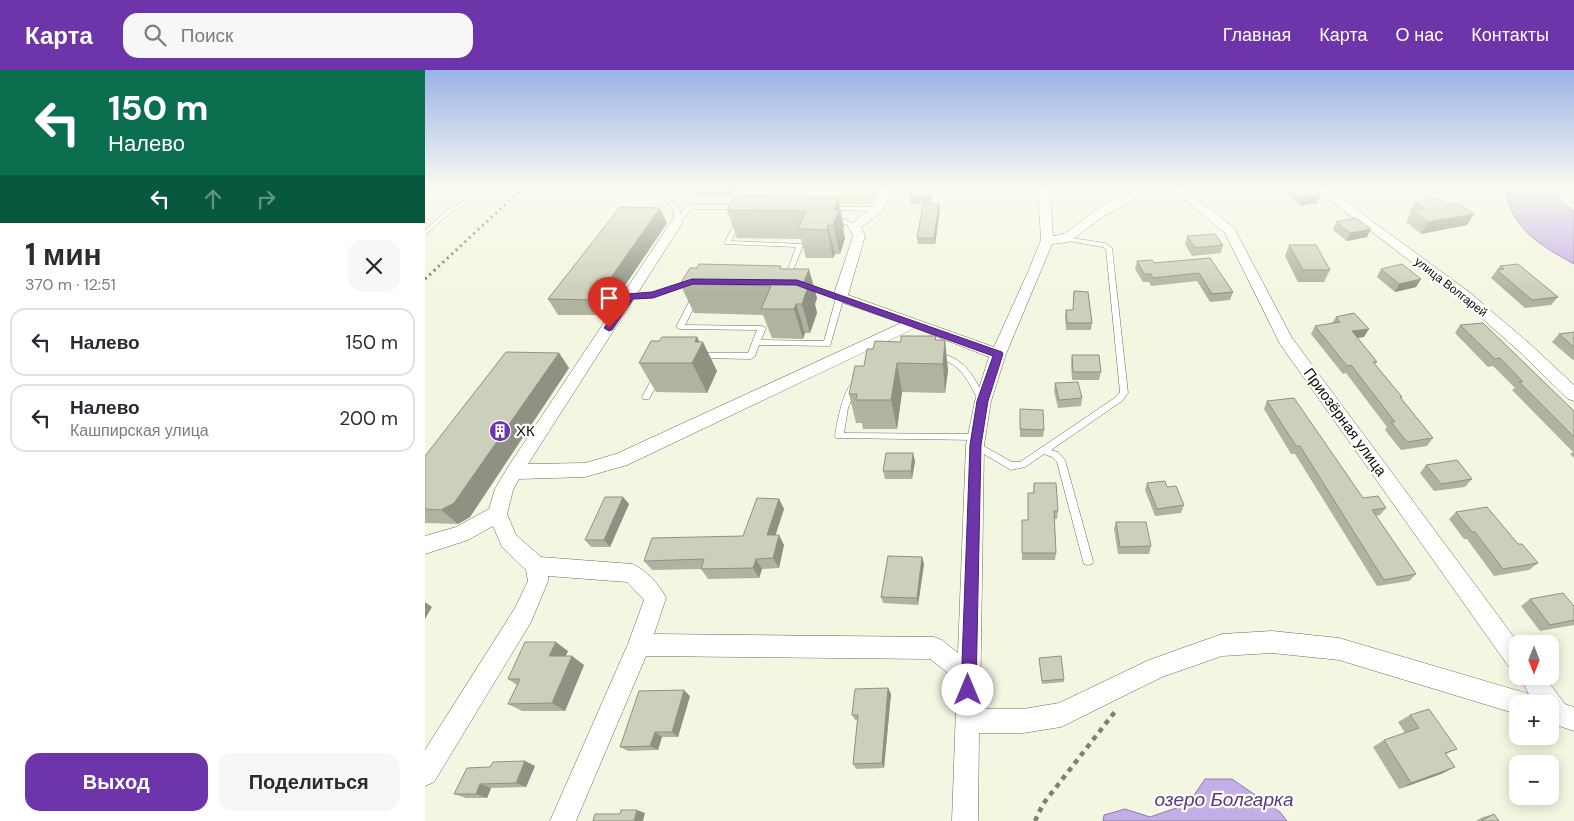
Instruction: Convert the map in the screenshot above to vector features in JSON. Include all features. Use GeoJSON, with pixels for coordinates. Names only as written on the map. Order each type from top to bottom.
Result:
{"type":"FeatureCollection","features":[{"type":"Feature","properties":{"kind":"street"},"geometry":{"type":"LineString","coordinates":[[425,773],[523,615],[538,581],[535,566],[509,541],[497,514],[504,489],[676,223]]}},
{"type":"Feature","properties":{"kind":"street"},"geometry":{"type":"LineString","coordinates":[[858,223],[854,226],[859,236],[840,297],[998,354]]}},
{"type":"Feature","properties":{"kind":"street"},"geometry":{"type":"LineString","coordinates":[[1052,223],[1056,239]]}},
{"type":"Feature","properties":{"kind":"street"},"geometry":{"type":"LineString","coordinates":[[965,821],[976,441],[983,401],[998,354],[1035,272],[1056,239],[1084,223]]}},
{"type":"Feature","properties":{"kind":"street","name":"Приозёрная улица"},"geometry":{"type":"LineString","coordinates":[[1221,223],[1231,231],[1285,340],[1509,648]]}},
{"type":"Feature","properties":{"kind":"street","name":"улица Волгарей"},"geometry":{"type":"LineString","coordinates":[[1367,223],[1464,295],[1525,348],[1574,395]]}},
{"type":"Feature","properties":{"kind":"street"},"geometry":{"type":"LineString","coordinates":[[514,472],[585,470],[621,460],[914,323]]}},
{"type":"Feature","properties":{"kind":"street"},"geometry":{"type":"LineString","coordinates":[[425,546],[461,534],[497,514]]}},
{"type":"Feature","properties":{"kind":"street"},"geometry":{"type":"LineString","coordinates":[[535,566],[632,573],[655,598],[639,645],[563,821]]}},
{"type":"Feature","properties":{"kind":"street"},"geometry":{"type":"LineString","coordinates":[[969,721],[1023,721],[1061,715],[1166,665],[1222,645],[1272,642],[1339,649],[1509,699]]}},
{"type":"Feature","properties":{"kind":"street"},"geometry":{"type":"LineString","coordinates":[[639,645],[934,648],[968,674]]}},
{"type":"Feature","properties":{"kind":"street"},"geometry":{"type":"LineString","coordinates":[[1537,685],[1560,714]]}},
{"type":"Feature","properties":{"kind":"lane"},"geometry":{"type":"LineString","coordinates":[[425,233],[436,223]]}},
{"type":"Feature","properties":{"kind":"lane"},"geometry":{"type":"LineString","coordinates":[[738,223],[727,243],[800,244],[786,282]]}},
{"type":"Feature","properties":{"kind":"lane"},"geometry":{"type":"LineString","coordinates":[[848,223],[854,226]]}},
{"type":"Feature","properties":{"kind":"lane"},"geometry":{"type":"LineString","coordinates":[[861,376],[852,386],[844,408],[839,436],[976,441],[1011,466],[1022,465],[1119,399],[1124,393],[1109,248],[1105,244],[1056,239]]}},
{"type":"Feature","properties":{"kind":"lane"},"geometry":{"type":"LineString","coordinates":[[756,342],[827,344],[840,297],[797,282],[777,282]]}},
{"type":"Feature","properties":{"kind":"lane"},"geometry":{"type":"LineString","coordinates":[[630,296],[653,295],[685,283],[698,285],[680,327],[762,328],[751,356],[687,355]]}},
{"type":"Feature","properties":{"kind":"lane"},"geometry":{"type":"LineString","coordinates":[[921,354],[945,356],[961,364],[983,401]]}},
{"type":"Feature","properties":{"kind":"lane"},"geometry":{"type":"LineString","coordinates":[[646,397],[664,363]]}},
{"type":"Feature","properties":{"kind":"lane"},"geometry":{"type":"LineString","coordinates":[[1044,451],[1055,454],[1061,460],[1088,560]]}},
{"type":"Feature","properties":{"kind":"path"},"geometry":{"type":"LineString","coordinates":[[1035,821],[1043,804],[1120,705]]}},
{"type":"Feature","properties":{"kind":"water"},"geometry":{"type":"Polygon","coordinates":[[[1520,223],[1574,223],[1574,264],[1539,242],[1520,223]]]}},
{"type":"Feature","properties":{"kind":"water","name":"озеро Болгарка"},"geometry":{"type":"Polygon","coordinates":[[[1205,779],[1232,779],[1280,812],[1287,821],[1103,821],[1104,815],[1125,809],[1150,817],[1188,804],[1205,779]]]}},
{"type":"Feature","properties":{"kind":"building"},"geometry":{"type":"Polygon","coordinates":[[[607,223],[649,223],[595,300],[548,299],[607,223]]]}},
{"type":"Feature","properties":{"kind":"building"},"geometry":{"type":"Polygon","coordinates":[[[801,223],[834,223],[833,225],[828,225],[827,230],[798,229],[801,223]]]}},
{"type":"Feature","properties":{"kind":"building"},"geometry":{"type":"Polygon","coordinates":[[[920,223],[936,223],[934,238],[917,238],[920,223]]]}},
{"type":"Feature","properties":{"kind":"building"},"geometry":{"type":"Polygon","coordinates":[[[1337,223],[1363,223],[1371,229],[1350,233],[1337,223]]]}},
{"type":"Feature","properties":{"kind":"building"},"geometry":{"type":"Polygon","coordinates":[[[1215,234],[1223,245],[1195,248],[1187,236],[1215,234]]]}},
{"type":"Feature","properties":{"kind":"building"},"geometry":{"type":"Polygon","coordinates":[[[1289,245],[1316,245],[1330,270],[1303,270],[1289,245]]]}},
{"type":"Feature","properties":{"kind":"building"},"geometry":{"type":"Polygon","coordinates":[[[1210,258],[1233,292],[1212,294],[1199,273],[1153,278],[1151,274],[1144,274],[1137,261],[1152,260],[1154,263],[1210,258]]]}},
{"type":"Feature","properties":{"kind":"building"},"geometry":{"type":"Polygon","coordinates":[[[699,264],[781,266],[780,269],[809,269],[803,284],[809,284],[802,304],[796,304],[794,309],[761,309],[771,286],[680,284],[690,268],[697,268],[699,264]]]}},
{"type":"Feature","properties":{"kind":"building"},"geometry":{"type":"Polygon","coordinates":[[[1402,264],[1421,279],[1399,284],[1381,269],[1402,264]]]}},
{"type":"Feature","properties":{"kind":"building"},"geometry":{"type":"Polygon","coordinates":[[[1518,264],[1558,297],[1532,300],[1497,270],[1504,269],[1500,266],[1518,264]]]}},
{"type":"Feature","properties":{"kind":"building"},"geometry":{"type":"Polygon","coordinates":[[[1074,291],[1088,292],[1092,323],[1067,323],[1066,310],[1073,310],[1074,291]]]}},
{"type":"Feature","properties":{"kind":"building"},"geometry":{"type":"Polygon","coordinates":[[[1354,313],[1369,329],[1352,331],[1377,362],[1373,362],[1433,438],[1407,442],[1391,422],[1395,422],[1351,365],[1347,366],[1315,326],[1340,322],[1336,317],[1354,313]]]}},
{"type":"Feature","properties":{"kind":"building"},"geometry":{"type":"Polygon","coordinates":[[[1483,323],[1574,411],[1574,437],[1519,382],[1523,382],[1500,358],[1495,359],[1460,325],[1483,323]]]}},
{"type":"Feature","properties":{"kind":"building"},"geometry":{"type":"Polygon","coordinates":[[[1574,332],[1574,347],[1559,334],[1574,332]]]}},
{"type":"Feature","properties":{"kind":"building"},"geometry":{"type":"Polygon","coordinates":[[[901,336],[936,336],[935,340],[945,340],[943,364],[897,363],[891,400],[856,400],[857,394],[849,394],[855,366],[864,366],[867,349],[873,349],[875,341],[901,342],[901,336]]]}},
{"type":"Feature","properties":{"kind":"building"},"geometry":{"type":"Polygon","coordinates":[[[662,337],[697,337],[695,342],[703,342],[692,363],[639,363],[651,341],[659,341],[662,337]]]}},
{"type":"Feature","properties":{"kind":"building"},"geometry":{"type":"Polygon","coordinates":[[[506,352],[559,353],[454,503],[441,510],[425,509],[425,456],[506,352]]]}},
{"type":"Feature","properties":{"kind":"building"},"geometry":{"type":"Polygon","coordinates":[[[1072,355],[1099,355],[1101,372],[1073,372],[1072,355]]]}},
{"type":"Feature","properties":{"kind":"building"},"geometry":{"type":"Polygon","coordinates":[[[1078,382],[1082,398],[1059,400],[1055,383],[1078,382]]]}},
{"type":"Feature","properties":{"kind":"building"},"geometry":{"type":"Polygon","coordinates":[[[1294,398],[1363,498],[1378,496],[1386,508],[1372,510],[1416,574],[1384,580],[1300,446],[1296,446],[1267,401],[1294,398]]]}},
{"type":"Feature","properties":{"kind":"building"},"geometry":{"type":"Polygon","coordinates":[[[1020,409],[1043,410],[1044,430],[1020,429],[1020,409]]]}},
{"type":"Feature","properties":{"kind":"building"},"geometry":{"type":"Polygon","coordinates":[[[886,453],[913,453],[911,471],[883,471],[886,453]]]}},
{"type":"Feature","properties":{"kind":"building"},"geometry":{"type":"Polygon","coordinates":[[[1457,460],[1472,479],[1441,484],[1426,465],[1457,460]]]}},
{"type":"Feature","properties":{"kind":"building"},"geometry":{"type":"Polygon","coordinates":[[[1165,481],[1167,487],[1176,486],[1184,505],[1157,509],[1147,483],[1165,481]]]}},
{"type":"Feature","properties":{"kind":"building"},"geometry":{"type":"Polygon","coordinates":[[[1034,483],[1056,483],[1058,511],[1054,511],[1056,553],[1022,553],[1022,520],[1028,520],[1028,493],[1034,493],[1034,483]]]}},
{"type":"Feature","properties":{"kind":"building"},"geometry":{"type":"Polygon","coordinates":[[[605,497],[623,497],[604,540],[585,540],[605,497]]]}},
{"type":"Feature","properties":{"kind":"building"},"geometry":{"type":"Polygon","coordinates":[[[757,498],[779,499],[767,535],[779,535],[773,558],[756,559],[753,568],[701,569],[704,559],[644,561],[652,538],[743,536],[757,498]]]}},
{"type":"Feature","properties":{"kind":"building"},"geometry":{"type":"Polygon","coordinates":[[[1487,507],[1518,544],[1522,544],[1538,563],[1503,569],[1475,532],[1472,532],[1456,512],[1487,507]]]}},
{"type":"Feature","properties":{"kind":"building"},"geometry":{"type":"Polygon","coordinates":[[[1116,522],[1146,522],[1151,546],[1120,547],[1116,522]]]}},
{"type":"Feature","properties":{"kind":"building"},"geometry":{"type":"Polygon","coordinates":[[[888,556],[922,557],[917,598],[881,597],[888,556]]]}},
{"type":"Feature","properties":{"kind":"building"},"geometry":{"type":"Polygon","coordinates":[[[1563,593],[1574,606],[1574,620],[1550,625],[1530,599],[1563,593]]]}},
{"type":"Feature","properties":{"kind":"building"},"geometry":{"type":"Polygon","coordinates":[[[525,642],[556,642],[549,656],[572,656],[552,703],[508,704],[520,679],[508,679],[525,642]]]}},
{"type":"Feature","properties":{"kind":"building"},"geometry":{"type":"Polygon","coordinates":[[[1061,656],[1064,679],[1042,681],[1039,658],[1061,656]]]}},
{"type":"Feature","properties":{"kind":"building"},"geometry":{"type":"Polygon","coordinates":[[[888,688],[882,763],[853,764],[858,715],[852,715],[855,689],[888,688]]]}},
{"type":"Feature","properties":{"kind":"building"},"geometry":{"type":"Polygon","coordinates":[[[684,690],[672,732],[655,732],[650,746],[620,747],[639,691],[684,690]]]}},
{"type":"Feature","properties":{"kind":"building"},"geometry":{"type":"Polygon","coordinates":[[[1429,709],[1457,749],[1445,753],[1455,767],[1411,783],[1384,740],[1419,728],[1410,715],[1429,709]]]}},
{"type":"Feature","properties":{"kind":"building"},"geometry":{"type":"Polygon","coordinates":[[[525,761],[516,783],[480,784],[476,794],[454,794],[467,768],[490,767],[493,762],[525,761]]]}},
{"type":"Feature","properties":{"kind":"building"},"geometry":{"type":"Polygon","coordinates":[[[621,810],[637,810],[634,821],[593,821],[595,814],[620,814],[621,810]]]}},
{"type":"Feature","properties":{"kind":"building"},"geometry":{"type":"Polygon","coordinates":[[[1494,814],[1499,821],[1481,821],[1494,814]]]}},
{"type":"Feature","properties":{"kind":"railway"},"geometry":{"type":"LineString","coordinates":[[425,279],[485,223]]}},
{"type":"Feature","properties":{"kind":"place","name":"ХК"},"geometry":{"type":"Point","coordinates":[500,431]}},
{"type":"Feature","properties":{"kind":"route"},"geometry":{"type":"LineString","coordinates":[[609,328],[630,296],[653,295],[692,282],[797,282],[998,354],[983,401],[975,445],[968,690]]}}]}
